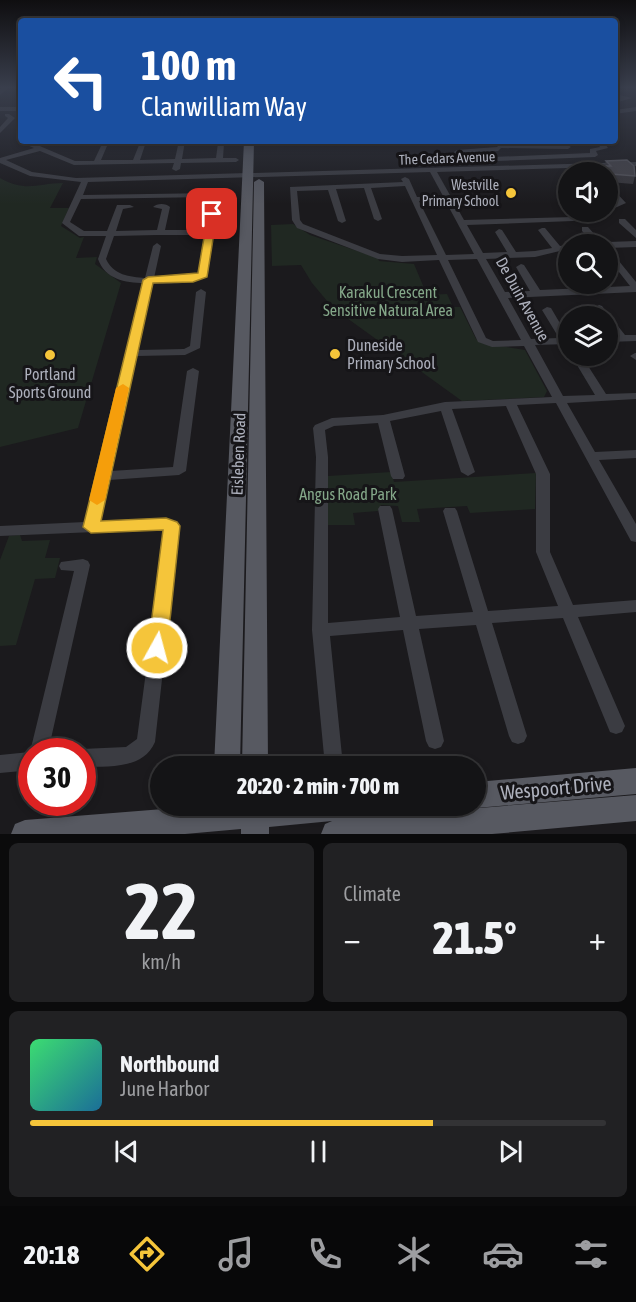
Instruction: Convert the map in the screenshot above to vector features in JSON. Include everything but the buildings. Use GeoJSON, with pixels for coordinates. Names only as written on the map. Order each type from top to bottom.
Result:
{"type":"FeatureCollection","features":[{"type":"Feature","properties":{"kind":"main road","name":"Eisleben Road"},"geometry":{"type":"LineString","coordinates":[[227,756],[249,144]]}},
{"type":"Feature","properties":{"kind":"main road","name":"Eisleben Road"},"geometry":{"type":"LineString","coordinates":[[255,756],[248,171],[258,144]]}},
{"type":"Feature","properties":{"kind":"main road","name":"Wespoort Drive"},"geometry":{"type":"LineString","coordinates":[[486,794],[636,781]]}},
{"type":"Feature","properties":{"kind":"main road","name":"Wespoort Drive"},"geometry":{"type":"LineString","coordinates":[[335,834],[636,808]]}},
{"type":"Feature","properties":{"kind":"main road"},"geometry":{"type":"LineString","coordinates":[[25,834],[272,816]]}},
{"type":"Feature","properties":{"kind":"street"},"geometry":{"type":"LineString","coordinates":[[0,131],[18,139]]}},
{"type":"Feature","properties":{"kind":"street"},"geometry":{"type":"LineString","coordinates":[[28,144],[68,162],[219,160],[248,171]]}},
{"type":"Feature","properties":{"kind":"street"},"geometry":{"type":"LineString","coordinates":[[170,196],[181,144]]}},
{"type":"Feature","properties":{"kind":"street"},"geometry":{"type":"LineString","coordinates":[[219,160],[221,144]]}},
{"type":"Feature","properties":{"kind":"street"},"geometry":{"type":"LineString","coordinates":[[584,162],[577,156],[568,144],[499,145],[457,152],[465,159],[577,156],[595,155],[592,150],[605,148],[602,144]]}},
{"type":"Feature","properties":{"kind":"street"},"geometry":{"type":"LineString","coordinates":[[136,162],[142,145]]}},
{"type":"Feature","properties":{"kind":"street"},"geometry":{"type":"LineString","coordinates":[[499,145],[512,168]]}},
{"type":"Feature","properties":{"kind":"street"},"geometry":{"type":"LineString","coordinates":[[96,163],[104,146]]}},
{"type":"Feature","properties":{"kind":"street"},"geometry":{"type":"LineString","coordinates":[[0,160],[39,149]]}},
{"type":"Feature","properties":{"kind":"street"},"geometry":{"type":"LineString","coordinates":[[0,160],[39,176],[86,179],[173,178],[248,171]]}},
{"type":"Feature","properties":{"kind":"street","name":"The Cedars Avenue"},"geometry":{"type":"LineString","coordinates":[[618,164],[636,164]]}},
{"type":"Feature","properties":{"kind":"street","name":"The Cedars Avenue"},"geometry":{"type":"LineString","coordinates":[[248,171],[432,170],[558,166]]}},
{"type":"Feature","properties":{"kind":"street","name":"De Duin Avenue"},"geometry":{"type":"LineString","coordinates":[[432,170],[634,529]]}},
{"type":"Feature","properties":{"kind":"street"},"geometry":{"type":"LineString","coordinates":[[86,179],[67,225],[82,234],[210,232]]}},
{"type":"Feature","properties":{"kind":"street"},"geometry":{"type":"LineString","coordinates":[[542,230],[557,248],[542,253],[513,255],[442,258],[402,259],[378,256],[309,232],[297,224],[293,189],[367,186],[406,180],[442,258],[482,340],[492,344],[558,341]]}},
{"type":"Feature","properties":{"kind":"street"},"geometry":{"type":"LineString","coordinates":[[367,186],[378,219]]}},
{"type":"Feature","properties":{"kind":"street"},"geometry":{"type":"LineString","coordinates":[[331,187],[342,221]]}},
{"type":"Feature","properties":{"kind":"street"},"geometry":{"type":"LineString","coordinates":[[78,197],[226,194]]}},
{"type":"Feature","properties":{"kind":"street"},"geometry":{"type":"LineString","coordinates":[[130,207],[120,207],[102,259],[104,265],[121,278],[193,279],[203,275],[214,195]]}},
{"type":"Feature","properties":{"kind":"street"},"geometry":{"type":"LineString","coordinates":[[415,199],[448,198]]}},
{"type":"Feature","properties":{"kind":"street"},"geometry":{"type":"LineString","coordinates":[[158,207],[166,207],[160,234]]}},
{"type":"Feature","properties":{"kind":"street"},"geometry":{"type":"LineString","coordinates":[[462,223],[558,220]]}},
{"type":"Feature","properties":{"kind":"street"},"geometry":{"type":"LineString","coordinates":[[622,220],[636,235]]}},
{"type":"Feature","properties":{"kind":"street"},"geometry":{"type":"LineString","coordinates":[[585,229],[590,234]]}},
{"type":"Feature","properties":{"kind":"street"},"geometry":{"type":"LineString","coordinates":[[498,232],[513,255]]}},
{"type":"Feature","properties":{"kind":"street"},"geometry":{"type":"LineString","coordinates":[[618,245],[636,244]]}},
{"type":"Feature","properties":{"kind":"street"},"geometry":{"type":"LineString","coordinates":[[91,527],[157,246]]}},
{"type":"Feature","properties":{"kind":"street"},"geometry":{"type":"LineString","coordinates":[[618,266],[636,289]]}},
{"type":"Feature","properties":{"kind":"street"},"geometry":{"type":"LineString","coordinates":[[521,267],[537,294]]}},
{"type":"Feature","properties":{"kind":"street"},"geometry":{"type":"LineString","coordinates":[[618,290],[636,289]]}},
{"type":"Feature","properties":{"kind":"street"},"geometry":{"type":"LineString","coordinates":[[131,353],[185,352],[195,348],[201,292]]}},
{"type":"Feature","properties":{"kind":"street"},"geometry":{"type":"LineString","coordinates":[[502,295],[558,293]]}},
{"type":"Feature","properties":{"kind":"street"},"geometry":{"type":"LineString","coordinates":[[547,309],[558,327]]}},
{"type":"Feature","properties":{"kind":"street"},"geometry":{"type":"LineString","coordinates":[[618,333],[622,338]]}},
{"type":"Feature","properties":{"kind":"street"},"geometry":{"type":"LineString","coordinates":[[618,338],[636,338]]}},
{"type":"Feature","properties":{"kind":"street"},"geometry":{"type":"LineString","coordinates":[[583,366],[602,397]]}},
{"type":"Feature","properties":{"kind":"street"},"geometry":{"type":"LineString","coordinates":[[102,476],[179,471],[193,370]]}},
{"type":"Feature","properties":{"kind":"street"},"geometry":{"type":"LineString","coordinates":[[333,756],[320,630],[322,457],[318,431],[321,426],[332,422],[383,419],[445,406],[636,396]]}},
{"type":"Feature","properties":{"kind":"street"},"geometry":{"type":"LineString","coordinates":[[510,402],[543,471],[542,547],[616,726]]}},
{"type":"Feature","properties":{"kind":"street"},"geometry":{"type":"LineString","coordinates":[[445,406],[468,472]]}},
{"type":"Feature","properties":{"kind":"street"},"geometry":{"type":"LineString","coordinates":[[383,419],[398,476]]}},
{"type":"Feature","properties":{"kind":"street"},"geometry":{"type":"LineString","coordinates":[[591,456],[636,454]]}},
{"type":"Feature","properties":{"kind":"street"},"geometry":{"type":"LineString","coordinates":[[385,509],[435,741]]}},
{"type":"Feature","properties":{"kind":"street"},"geometry":{"type":"LineString","coordinates":[[450,511],[518,736]]}},
{"type":"Feature","properties":{"kind":"street"},"geometry":{"type":"LineString","coordinates":[[0,531],[171,525],[147,731],[142,749],[129,756],[96,757]]}},
{"type":"Feature","properties":{"kind":"street"},"geometry":{"type":"LineString","coordinates":[[42,738],[83,565],[66,566]]}},
{"type":"Feature","properties":{"kind":"street"},"geometry":{"type":"LineString","coordinates":[[320,630],[636,606]]}},
{"type":"Feature","properties":{"kind":"street"},"geometry":{"type":"LineString","coordinates":[[0,764],[18,762]]}},
{"type":"Feature","properties":{"kind":"green space","name":"Portland Sports Ground"},"geometry":{"type":"Polygon","coordinates":[[[0,178],[9,183],[25,186],[63,183],[50,208],[69,208],[61,226],[80,238],[84,237],[76,258],[97,257],[95,264],[121,283],[78,428],[0,447],[0,178]]]}},
{"type":"Feature","properties":{"kind":"green space","name":"Karakul Crescent Sensitive Natural Area"},"geometry":{"type":"Polygon","coordinates":[[[293,224],[310,235],[378,258],[379,261],[414,264],[427,295],[447,294],[453,307],[460,307],[476,339],[481,343],[525,350],[547,391],[544,397],[462,401],[333,308],[312,283],[301,265],[272,266],[271,225],[293,224]]]}},
{"type":"Feature","properties":{"kind":"green space","name":"Angus Road Park"},"geometry":{"type":"Polygon","coordinates":[[[391,472],[394,482],[536,473],[535,509],[470,513],[467,506],[417,509],[420,522],[402,522],[398,506],[381,505],[378,511],[353,513],[355,525],[328,525],[328,476],[391,472]]]}},
{"type":"Feature","properties":{"kind":"green space"},"geometry":{"type":"Polygon","coordinates":[[[20,535],[22,541],[50,540],[45,558],[60,558],[55,578],[35,579],[16,645],[0,646],[0,560],[9,536],[20,535]]]}},
{"type":"Feature","properties":{"kind":"slow traffic"},"geometry":{"type":"LineString","coordinates":[[97,500],[123,388]]}},
{"type":"Feature","properties":{"kind":"place","name":"Westville Primary School"},"geometry":{"type":"Point","coordinates":[511,193]}},
{"type":"Feature","properties":{"kind":"place","name":"Duneside Primary School"},"geometry":{"type":"Point","coordinates":[335,354]}},
{"type":"Feature","properties":{"kind":"place","name":"Portland Sports Ground"},"geometry":{"type":"Point","coordinates":[50,355]}},
{"type":"Feature","properties":{"kind":"route"},"geometry":{"type":"LineString","coordinates":[[157,648],[172,526],[166,524],[91,527],[148,280],[193,279],[205,273],[212,214]]}}]}
